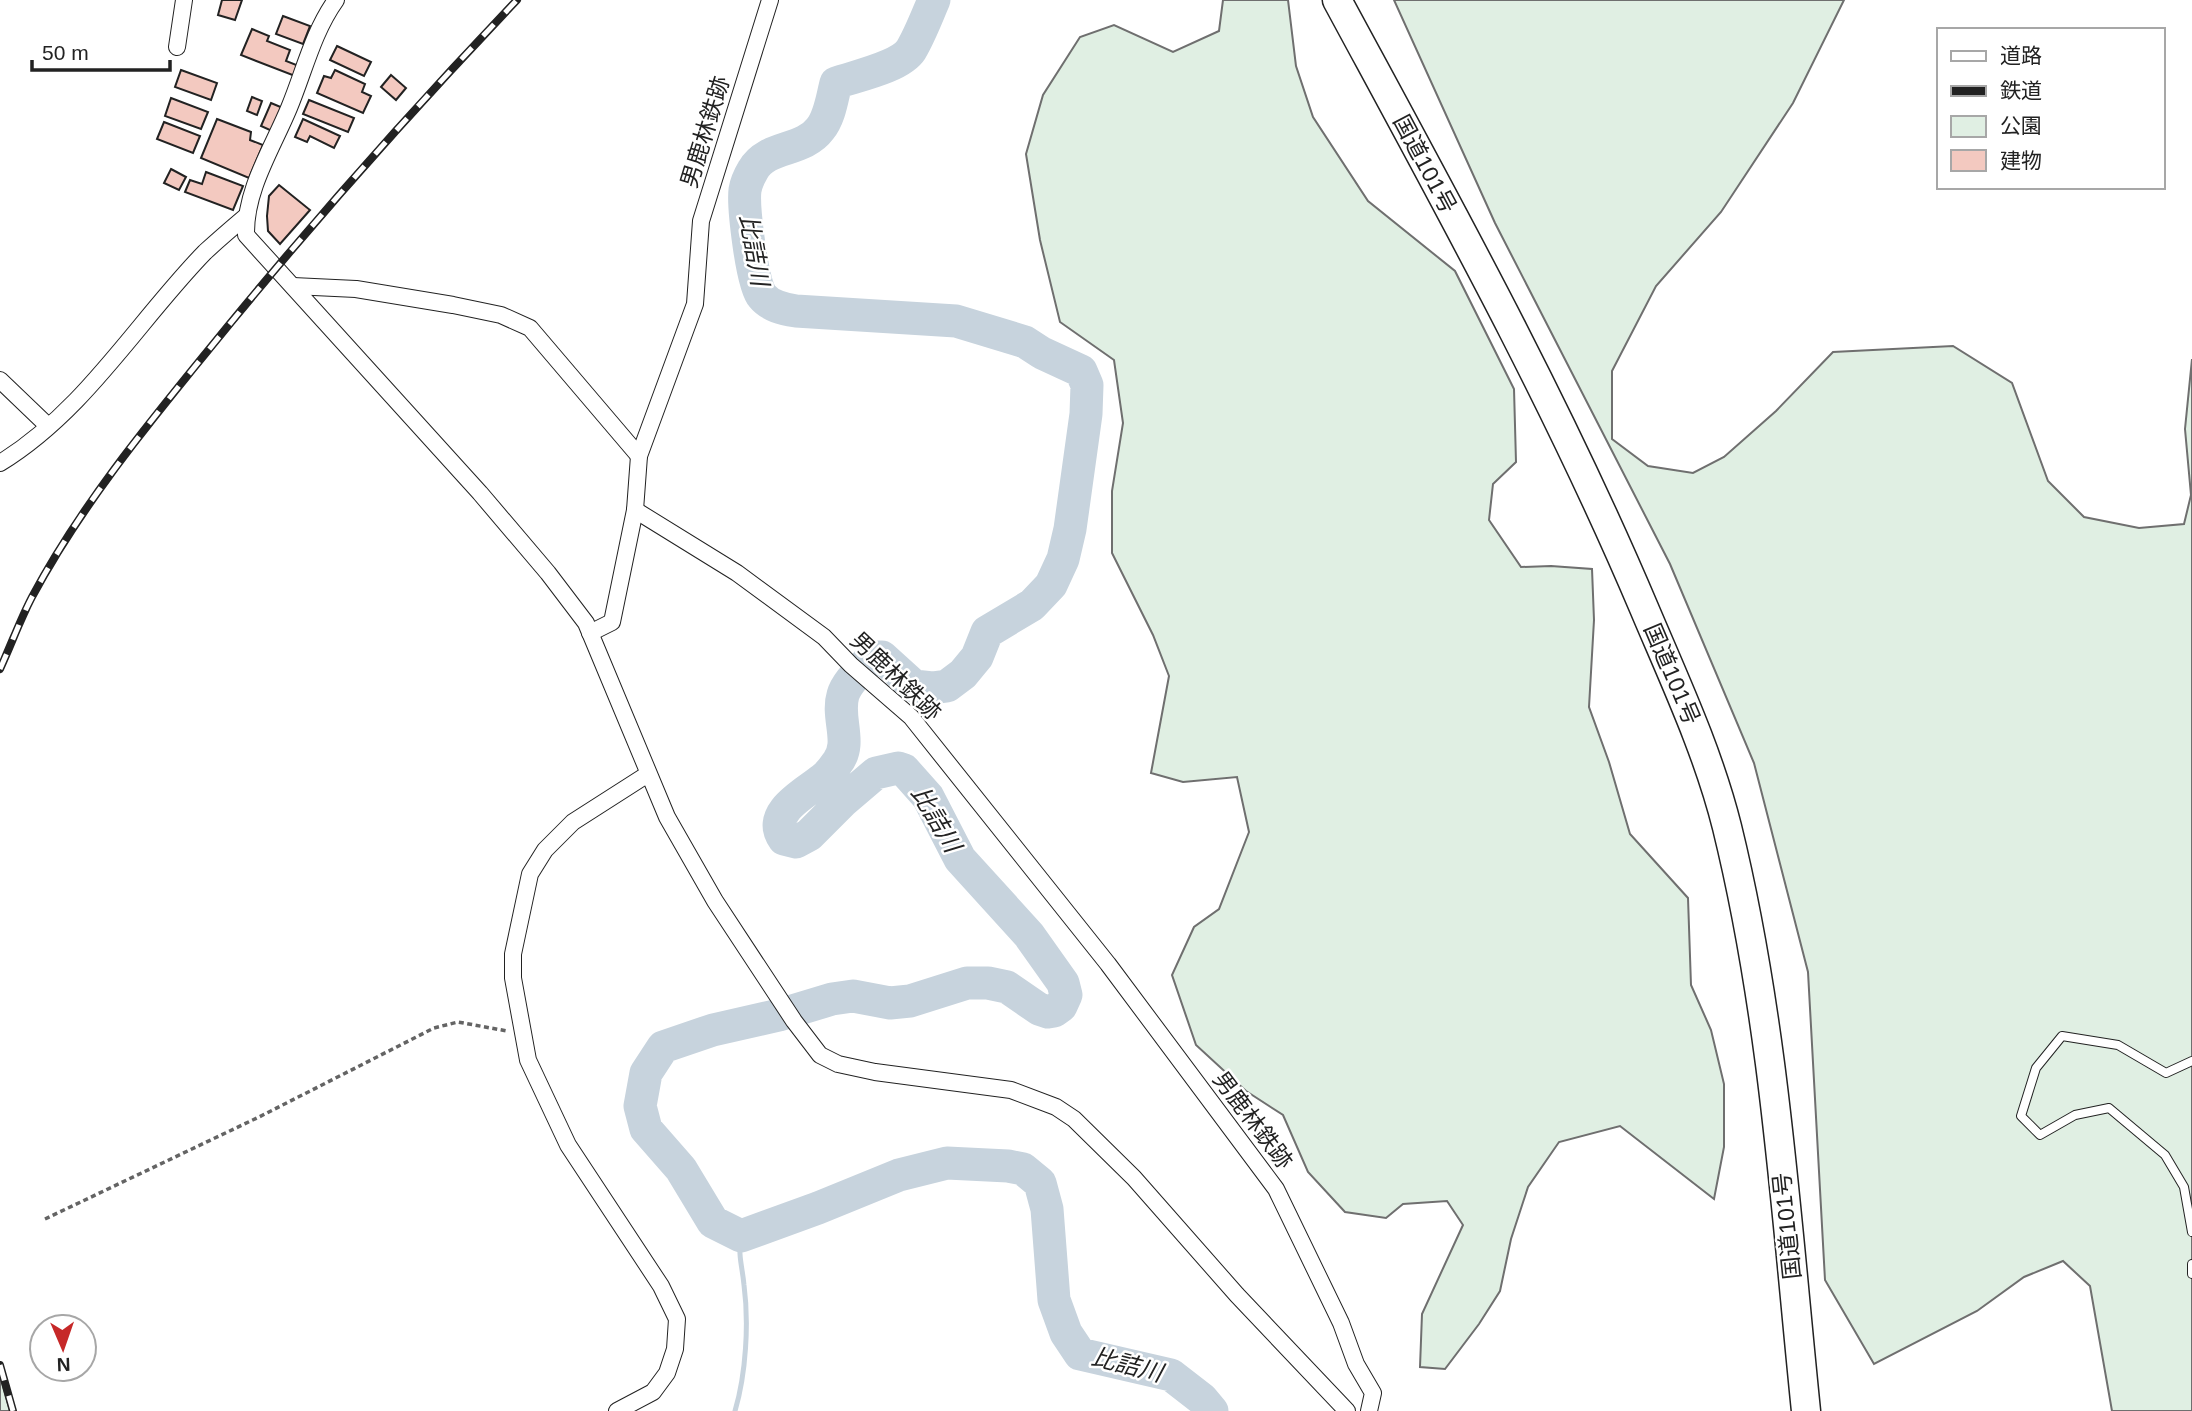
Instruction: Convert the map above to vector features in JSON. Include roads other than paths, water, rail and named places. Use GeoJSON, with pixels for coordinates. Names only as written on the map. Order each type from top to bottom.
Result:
{"type":"FeatureCollection","features":[{"type":"Feature","properties":{"kind":"highway","name":"国道101号"},"geometry":{"type":"LineString","coordinates":[[1338,0],[1512,324],[1614,536],[1698,734],[1726,825],[1770,1056],[1806,1411]]}},
{"type":"Feature","properties":{"kind":"street"},"geometry":{"type":"LineString","coordinates":[[177,47],[184,0]]}},
{"type":"Feature","properties":{"kind":"street"},"geometry":{"type":"LineString","coordinates":[[336,0],[324,16],[290,107],[253,189],[245,217],[246,235],[481,493],[548,573],[586,624],[667,817],[715,901],[794,1021],[820,1055],[838,1064],[875,1072],[1011,1090],[1056,1107],[1074,1119],[1135,1178],[1237,1295],[1347,1411]]}},
{"type":"Feature","properties":{"kind":"street","name":"男鹿林鉄跡"},"geometry":{"type":"LineString","coordinates":[[770,0],[701,221],[695,304],[639,456],[635,510],[737,573],[824,637],[851,665],[911,717],[1108,964],[1276,1189],[1341,1323],[1356,1364],[1373,1393],[1369,1411]]}},
{"type":"Feature","properties":{"kind":"street"},"geometry":{"type":"LineString","coordinates":[[0,463],[48,426],[95,380],[206,252],[245,217]]}},
{"type":"Feature","properties":{"kind":"street"},"geometry":{"type":"LineString","coordinates":[[293,285],[356,289],[453,305],[500,315],[530,328],[639,456]]}},
{"type":"Feature","properties":{"kind":"street"},"geometry":{"type":"LineString","coordinates":[[0,380],[48,426]]}},
{"type":"Feature","properties":{"kind":"street"},"geometry":{"type":"LineString","coordinates":[[590,633],[612,622],[635,510]]}},
{"type":"Feature","properties":{"kind":"street"},"geometry":{"type":"LineString","coordinates":[[617,1411],[653,1392],[667,1373],[675,1349],[677,1319],[661,1286],[568,1144],[528,1060],[513,978],[513,954],[530,874],[545,850],[573,822],[648,774]]}},
{"type":"Feature","properties":{"kind":"lane"},"geometry":{"type":"LineString","coordinates":[[2192,1061],[2166,1073],[2118,1045],[2062,1036],[2036,1069],[2021,1116],[2040,1135],[2075,1115],[2109,1108],[2165,1155],[2184,1187],[2192,1231]]}},
{"type":"Feature","properties":{"kind":"lane"},"geometry":{"type":"LineString","coordinates":[[2192,1264],[2192,1274]]}},
{"type":"Feature","properties":{"kind":"waterway","name":"比詰川"},"geometry":{"type":"LineString","coordinates":[[934,0],[911,50],[905,56],[888,66],[836,83],[828,113],[820,129],[804,142],[767,156],[753,170],[748,180],[745,199],[749,245],[758,289],[769,302],[796,311],[956,321],[1025,342],[1081,371],[1087,385],[1086,414],[1070,529],[1063,559],[1051,585],[1032,605],[987,632],[977,657],[963,674],[947,686],[914,686],[882,657],[872,657],[843,695],[842,755],[827,776],[798,797],[784,812],[780,830],[784,839],[796,842],[809,835],[876,773],[898,768],[904,770],[928,797],[960,859],[1029,935],[1063,983],[1066,995],[1061,1006],[1048,1012],[1039,1009],[1007,987],[967,983],[910,1001],[890,1003],[853,996],[832,999],[779,1015],[713,1030],[663,1047],[646,1073],[640,1106],[646,1129],[681,1169],[713,1222],[741,1236],[899,1175],[947,1163],[1023,1169],[1040,1183],[1047,1209],[1054,1300],[1066,1333],[1080,1354],[1171,1375],[1202,1399],[1212,1411]]}},
{"type":"Feature","properties":{"kind":"waterway"},"geometry":{"type":"LineString","coordinates":[[735,1411],[742,1381],[746,1332],[741,1236]]}},
{"type":"Feature","properties":{"kind":"railway"},"geometry":{"type":"LineString","coordinates":[[0,669],[28,606],[53,560],[99,490],[149,423],[334,201],[517,0]]}},
{"type":"Feature","properties":{"kind":"railway"},"geometry":{"type":"LineString","coordinates":[[0,1365],[13,1411]]}}]}
